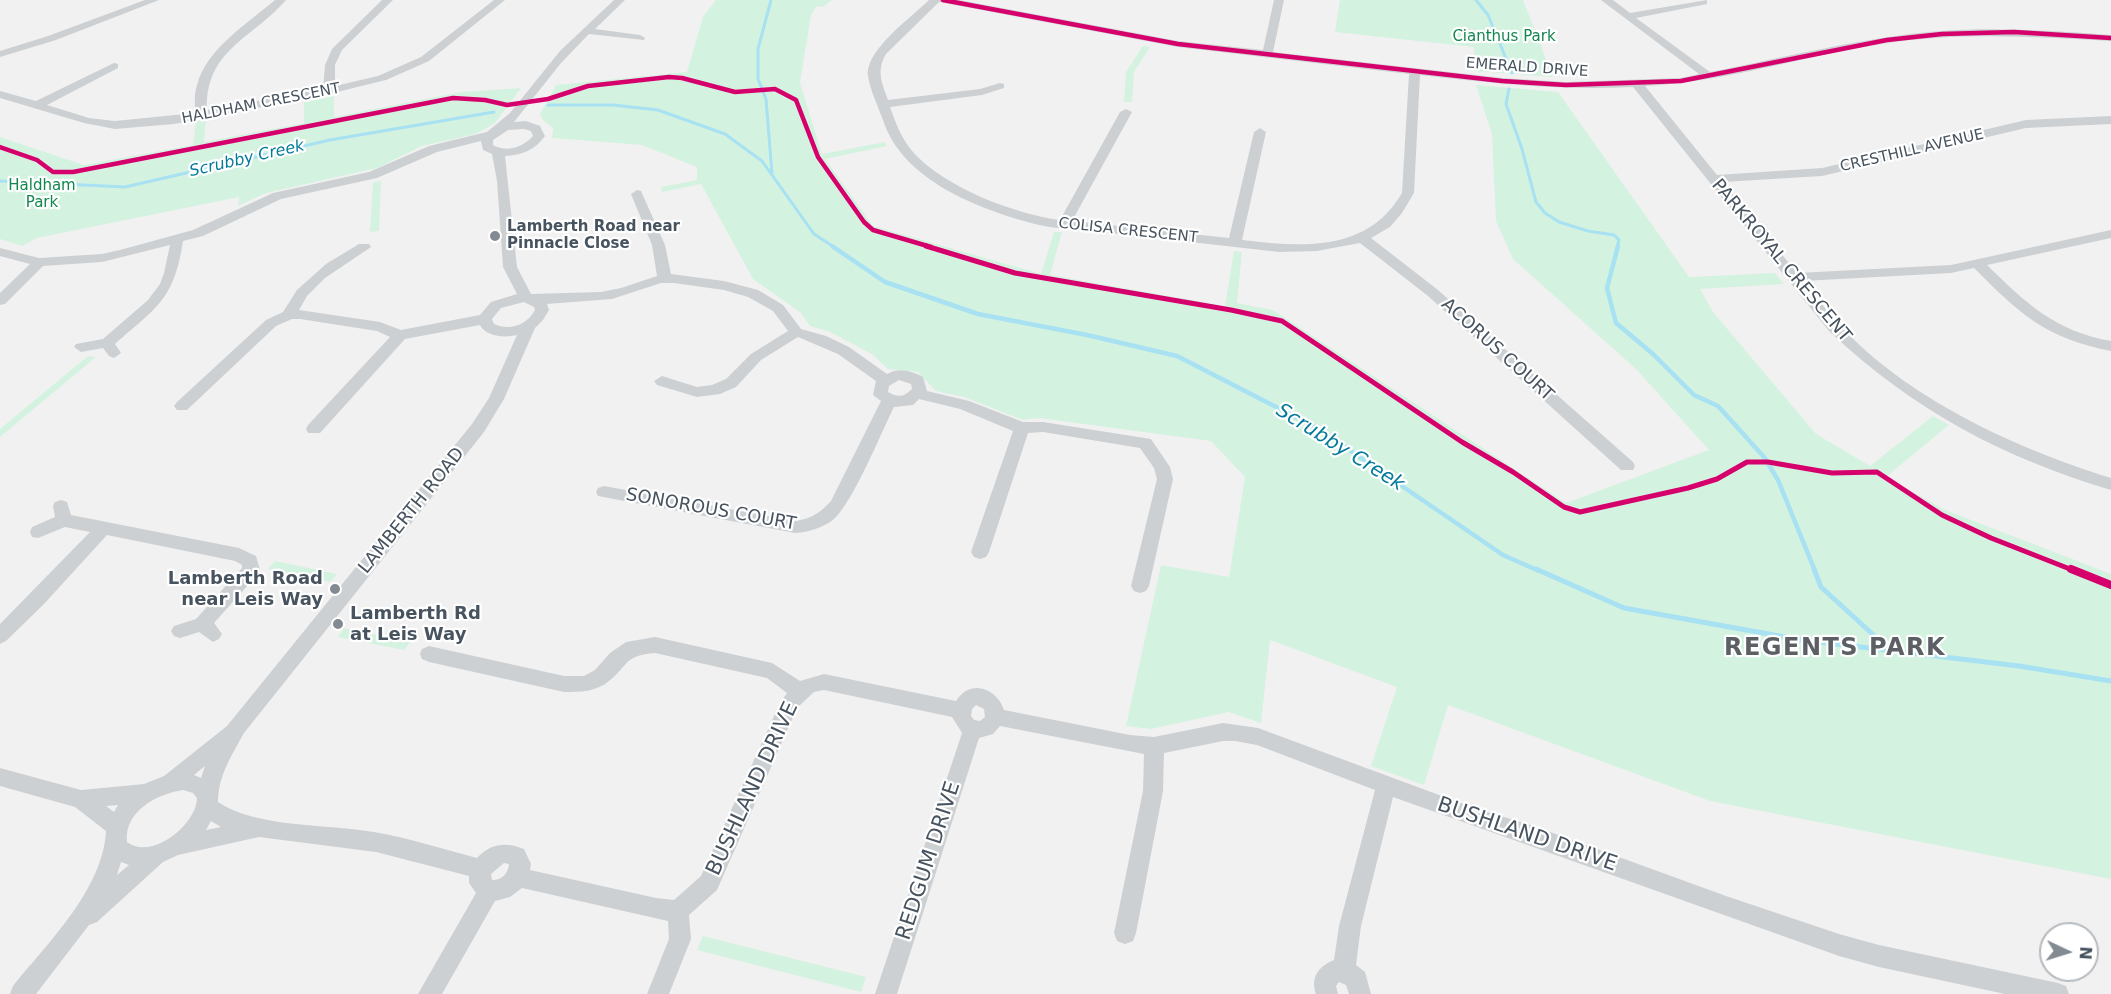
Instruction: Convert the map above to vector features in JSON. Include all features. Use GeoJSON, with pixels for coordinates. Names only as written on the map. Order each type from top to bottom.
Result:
{"type":"FeatureCollection","features":[{"type":"Feature","properties":{"kind":"street"},"geometry":{"type":"LineString","coordinates":[[0,54],[52,38],[154,0]]}},
{"type":"Feature","properties":{"kind":"street"},"geometry":{"type":"LineString","coordinates":[[201,115],[203,82],[209,70],[219,57],[281,0]]}},
{"type":"Feature","properties":{"kind":"street"},"geometry":{"type":"LineString","coordinates":[[329,91],[330,65],[337,49],[388,0]]}},
{"type":"Feature","properties":{"kind":"street","name":"HALDHAM CRESCENT"},"geometry":{"type":"LineString","coordinates":[[0,94],[88,121],[115,125],[201,115],[329,91],[382,78],[425,58],[500,0]]}},
{"type":"Feature","properties":{"kind":"street"},"geometry":{"type":"LineString","coordinates":[[493,133],[509,122],[530,100],[556,62],[621,0]]}},
{"type":"Feature","properties":{"kind":"street","name":"COLISA CRESCENT"},"geometry":{"type":"LineString","coordinates":[[935,0],[881,52],[875,63],[874,76],[897,141],[923,168],[990,206],[1063,225],[1235,243],[1310,248],[1362,238],[1392,221],[1401,209],[1408,193],[1415,71]]}},
{"type":"Feature","properties":{"kind":"street","name":"EMERALD DRIVE"},"geometry":{"type":"LineString","coordinates":[[942,0],[1160,41],[1267,55],[1538,84],[1637,84],[1709,76],[1867,44],[1925,35],[2014,32],[2111,38]]}},
{"type":"Feature","properties":{"kind":"street"},"geometry":{"type":"LineString","coordinates":[[1267,55],[1279,0]]}},
{"type":"Feature","properties":{"kind":"street"},"geometry":{"type":"LineString","coordinates":[[1606,0],[1709,76]]}},
{"type":"Feature","properties":{"kind":"street"},"geometry":{"type":"LineString","coordinates":[[1628,16],[1703,2]]}},
{"type":"Feature","properties":{"kind":"street"},"geometry":{"type":"LineString","coordinates":[[587,31],[640,38]]}},
{"type":"Feature","properties":{"kind":"street"},"geometry":{"type":"LineString","coordinates":[[36,106],[114,66]]}},
{"type":"Feature","properties":{"kind":"street","name":"PARKROYAL CRESCENT"},"geometry":{"type":"LineString","coordinates":[[1637,84],[1834,328],[1860,354],[1920,399],[1999,442],[2046,462],[2111,484]]}},
{"type":"Feature","properties":{"kind":"street"},"geometry":{"type":"LineString","coordinates":[[884,104],[982,92],[1000,86]]}},
{"type":"Feature","properties":{"kind":"street"},"geometry":{"type":"LineString","coordinates":[[503,181],[514,160],[539,136],[526,117],[530,100]]}},
{"type":"Feature","properties":{"kind":"street"},"geometry":{"type":"LineString","coordinates":[[1063,225],[1126,112]]}},
{"type":"Feature","properties":{"kind":"street","name":"CRESTHILL AVENUE"},"geometry":{"type":"LineString","coordinates":[[1713,179],[1822,172],[2026,124],[2111,120]]}},
{"type":"Feature","properties":{"kind":"street"},"geometry":{"type":"LineString","coordinates":[[0,252],[39,262],[102,258],[177,240],[208,229],[277,196],[373,176],[434,149],[518,125],[536,129]]}},
{"type":"Feature","properties":{"kind":"street"},"geometry":{"type":"LineString","coordinates":[[1235,243],[1260,132]]}},
{"type":"Feature","properties":{"kind":"street","name":"LAMBERTH ROAD"},"geometry":{"type":"LineString","coordinates":[[485,319],[491,308],[498,303],[510,267],[503,181],[494,151],[485,143],[493,133]]}},
{"type":"Feature","properties":{"kind":"street"},"geometry":{"type":"LineString","coordinates":[[449,146],[472,146],[512,152],[527,147]]}},
{"type":"Feature","properties":{"kind":"street"},"geometry":{"type":"LineString","coordinates":[[637,194],[642,214],[665,261],[664,277]]}},
{"type":"Feature","properties":{"kind":"street"},"geometry":{"type":"LineString","coordinates":[[1794,277],[1926,271],[1978,264],[2111,234]]}},
{"type":"Feature","properties":{"kind":"street","name":"ACORUS COURT"},"geometry":{"type":"LineString","coordinates":[[1362,238],[1433,293],[1627,466]]}},
{"type":"Feature","properties":{"kind":"street"},"geometry":{"type":"LineString","coordinates":[[81,347],[110,348],[150,305],[165,288],[171,274],[177,240]]}},
{"type":"Feature","properties":{"kind":"street"},"geometry":{"type":"LineString","coordinates":[[289,315],[295,299],[339,259],[364,247]]}},
{"type":"Feature","properties":{"kind":"street"},"geometry":{"type":"LineString","coordinates":[[0,301],[39,262]]}},
{"type":"Feature","properties":{"kind":"street"},"geometry":{"type":"LineString","coordinates":[[1978,264],[2036,320],[2060,333],[2091,344],[2111,346]]}},
{"type":"Feature","properties":{"kind":"street","name":"LAMBERTH ROAD"},"geometry":{"type":"LineString","coordinates":[[116,834],[120,850],[129,856],[140,858],[154,856],[178,845],[198,826],[215,766],[237,727],[478,428],[496,399],[532,323],[542,310],[530,299],[510,267]]}},
{"type":"Feature","properties":{"kind":"street"},"geometry":{"type":"LineString","coordinates":[[182,406],[272,323],[289,315],[300,314],[380,327],[400,334],[485,319],[488,327],[499,332],[514,331],[591,298],[642,287],[664,277],[731,286],[753,293],[777,306],[790,318],[796,332]]}},
{"type":"Feature","properties":{"kind":"street"},"geometry":{"type":"LineString","coordinates":[[498,303],[507,300],[591,298]]}},
{"type":"Feature","properties":{"kind":"street"},"geometry":{"type":"LineString","coordinates":[[499,332],[506,348],[509,370]]}},
{"type":"Feature","properties":{"kind":"street"},"geometry":{"type":"LineString","coordinates":[[662,381],[697,392],[715,390],[731,383],[756,357],[796,332],[812,335],[861,359],[885,380]]}},
{"type":"Feature","properties":{"kind":"street"},"geometry":{"type":"LineString","coordinates":[[314,429],[400,334]]}},
{"type":"Feature","properties":{"kind":"street"},"geometry":{"type":"LineString","coordinates":[[885,380],[903,375],[914,378],[920,385],[918,394]]}},
{"type":"Feature","properties":{"kind":"street"},"geometry":{"type":"LineString","coordinates":[[885,380],[880,392],[889,401],[902,402],[918,394],[964,405],[1022,428],[1043,427],[1145,443],[1162,467],[1165,479],[1140,586]]}},
{"type":"Feature","properties":{"kind":"street","name":"SONOROUS COURT"},"geometry":{"type":"LineString","coordinates":[[604,492],[795,527],[813,525],[827,518],[837,505],[889,401]]}},
{"type":"Feature","properties":{"kind":"street"},"geometry":{"type":"LineString","coordinates":[[980,552],[1022,428]]}},
{"type":"Feature","properties":{"kind":"street"},"geometry":{"type":"LineString","coordinates":[[38,532],[63,513],[103,528],[239,555],[250,561],[251,570],[208,629],[180,632]]}},
{"type":"Feature","properties":{"kind":"street"},"geometry":{"type":"LineString","coordinates":[[0,636],[38,599],[103,528]]}},
{"type":"Feature","properties":{"kind":"street"},"geometry":{"type":"LineString","coordinates":[[429,654],[564,684],[586,684],[602,676],[617,658],[633,647],[655,645],[772,671],[800,692]]}},
{"type":"Feature","properties":{"kind":"street","name":"BUSHLAND DRIVE"},"geometry":{"type":"LineString","coordinates":[[678,911],[709,883],[790,703],[809,685],[824,682],[960,710]]}},
{"type":"Feature","properties":{"kind":"street"},"geometry":{"type":"LineString","coordinates":[[982,697],[994,704],[995,717],[986,726],[973,728],[962,721],[960,710],[969,699],[982,697]]}},
{"type":"Feature","properties":{"kind":"street","name":"BUSHLAND DRIVE"},"geometry":{"type":"LineString","coordinates":[[995,717],[1130,744],[1155,746],[1223,732],[1258,737],[1478,819],[1531,835],[1726,907],[1839,945],[1975,985],[2058,994]]}},
{"type":"Feature","properties":{"kind":"street","name":"LAMBERTH ROAD"},"geometry":{"type":"LineString","coordinates":[[21,994],[77,925],[108,872],[116,834],[133,803],[146,793],[170,783],[237,727]]}},
{"type":"Feature","properties":{"kind":"street","name":"REDGUM DRIVE"},"geometry":{"type":"LineString","coordinates":[[885,994],[973,728]]}},
{"type":"Feature","properties":{"kind":"street"},"geometry":{"type":"LineString","coordinates":[[1125,933],[1153,791],[1155,746]]}},
{"type":"Feature","properties":{"kind":"street"},"geometry":{"type":"LineString","coordinates":[[0,777],[81,799],[146,793]]}},
{"type":"Feature","properties":{"kind":"street","name":"LAMBERTH ROAD"},"geometry":{"type":"LineString","coordinates":[[170,783],[194,782],[202,787],[207,800]]}},
{"type":"Feature","properties":{"kind":"street"},"geometry":{"type":"LineString","coordinates":[[1344,970],[1350,926],[1386,785]]}},
{"type":"Feature","properties":{"kind":"street"},"geometry":{"type":"LineString","coordinates":[[81,799],[116,834]]}},
{"type":"Feature","properties":{"kind":"street"},"geometry":{"type":"LineString","coordinates":[[207,800],[226,819],[260,828],[376,842],[481,869]]}},
{"type":"Feature","properties":{"kind":"street"},"geometry":{"type":"LineString","coordinates":[[178,845],[260,828]]}},
{"type":"Feature","properties":{"kind":"street"},"geometry":{"type":"LineString","coordinates":[[511,853],[521,862],[518,877],[505,889],[489,891],[480,883],[481,869],[495,856],[511,853]]}},
{"type":"Feature","properties":{"kind":"street","name":"LAMBERTH ROAD"},"geometry":{"type":"LineString","coordinates":[[77,925],[154,856]]}},
{"type":"Feature","properties":{"kind":"street"},"geometry":{"type":"LineString","coordinates":[[518,877],[656,909],[678,911],[680,939],[658,994]]}},
{"type":"Feature","properties":{"kind":"street"},"geometry":{"type":"LineString","coordinates":[[429,994],[489,891]]}},
{"type":"Feature","properties":{"kind":"street"},"geometry":{"type":"LineString","coordinates":[[1327,994],[1324,984],[1326,977],[1331,972],[1344,970],[1356,979],[1361,994]]}},
{"type":"Feature","properties":{"kind":"green space"},"geometry":{"type":"Polygon","coordinates":[[[716,0],[832,0],[823,7],[817,6],[811,15],[800,83],[822,154],[885,142],[887,146],[825,159],[873,226],[1041,274],[1054,232],[1062,232],[1050,275],[1225,306],[1234,251],[1242,252],[1237,303],[1273,310],[1566,503],[1709,450],[1636,369],[1513,259],[1496,221],[1492,134],[1476,85],[1558,92],[1689,277],[1775,273],[1784,284],[1700,289],[1713,312],[1816,434],[1870,466],[1933,416],[1949,425],[1886,477],[1945,510],[2111,574],[2111,879],[1710,801],[1448,705],[1424,785],[1371,766],[1397,687],[1270,640],[1261,723],[1229,712],[1151,729],[1126,726],[1161,565],[1229,577],[1245,477],[1211,441],[1039,418],[1023,420],[964,397],[936,391],[918,372],[888,369],[872,354],[830,332],[810,326],[801,313],[753,279],[701,184],[662,192],[661,187],[697,180],[697,167],[642,145],[552,138],[553,128],[543,120],[540,114],[556,85],[687,72],[703,17],[716,0]]]}},
{"type":"Feature","properties":{"kind":"green space","name":"Cianthus Park"},"geometry":{"type":"Polygon","coordinates":[[[1340,0],[1523,0],[1553,77],[1475,71],[1474,47],[1335,32],[1340,0]]]}},
{"type":"Feature","properties":{"kind":"green space"},"geometry":{"type":"Polygon","coordinates":[[[1143,46],[1150,47],[1134,72],[1132,102],[1124,102],[1126,72],[1143,46]]]}},
{"type":"Feature","properties":{"kind":"green space","name":"Haldham Park"},"geometry":{"type":"Polygon","coordinates":[[[521,88],[495,123],[476,134],[422,146],[377,168],[266,193],[238,206],[239,197],[37,238],[22,246],[0,239],[0,137],[84,165],[193,145],[196,121],[206,120],[204,142],[304,123],[304,102],[334,96],[334,117],[461,92],[521,88]]]}},
{"type":"Feature","properties":{"kind":"green space"},"geometry":{"type":"Polygon","coordinates":[[[381,181],[379,231],[370,232],[373,182],[381,181]]]}},
{"type":"Feature","properties":{"kind":"green space"},"geometry":{"type":"Polygon","coordinates":[[[88,356],[96,357],[0,437],[0,429],[88,356]]]}},
{"type":"Feature","properties":{"kind":"green space"},"geometry":{"type":"Polygon","coordinates":[[[275,561],[337,574],[330,582],[268,569],[275,561]]]}},
{"type":"Feature","properties":{"kind":"green space"},"geometry":{"type":"Polygon","coordinates":[[[344,628],[410,642],[404,650],[338,637],[344,628]]]}},
{"type":"Feature","properties":{"kind":"green space"},"geometry":{"type":"Polygon","coordinates":[[[703,936],[866,977],[861,992],[697,950],[703,936]]]}},
{"type":"Feature","properties":{"kind":"waterway"},"geometry":{"type":"LineString","coordinates":[[771,0],[758,49],[758,79],[766,99],[772,174]]}},
{"type":"Feature","properties":{"kind":"waterway"},"geometry":{"type":"LineString","coordinates":[[1476,0],[1488,15],[1512,73]]}},
{"type":"Feature","properties":{"kind":"waterway"},"geometry":{"type":"LineString","coordinates":[[1509,89],[1506,104],[1522,149],[1536,202],[1545,213],[1559,222],[1588,231],[1614,235],[1619,240],[1617,247]]}},
{"type":"Feature","properties":{"kind":"waterway","name":"Scrubby Creek"},"geometry":{"type":"LineString","coordinates":[[548,105],[613,105],[658,110],[725,134],[762,161],[814,234],[834,247]]}},
{"type":"Feature","properties":{"kind":"waterway","name":"Scrubby Creek"},"geometry":{"type":"LineString","coordinates":[[0,181],[125,187],[330,140],[494,112]]}},
{"type":"Feature","properties":{"kind":"waterway","name":"Scrubby Creek"},"geometry":{"type":"LineString","coordinates":[[832,246],[885,282],[978,314],[1087,335],[1177,356],[1317,428],[1503,555],[1539,571]]}},
{"type":"Feature","properties":{"kind":"waterway"},"geometry":{"type":"LineString","coordinates":[[1618,246],[1607,288],[1616,323],[1653,354],[1694,395],[1718,406],[1764,457],[1778,480],[1815,571]]}},
{"type":"Feature","properties":{"kind":"waterway","name":"Scrubby Creek"},"geometry":{"type":"LineString","coordinates":[[1536,569],[1624,608],[1802,640],[1891,651]]}},
{"type":"Feature","properties":{"kind":"waterway"},"geometry":{"type":"LineString","coordinates":[[1814,569],[1821,587],[1891,651]]}},
{"type":"Feature","properties":{"kind":"waterway","name":"Scrubby Creek"},"geometry":{"type":"LineString","coordinates":[[1891,651],[2019,666],[2111,681]]}},
{"type":"Feature","properties":{"kind":"cycle path"},"geometry":{"type":"LineString","coordinates":[[943,0],[1178,44],[1502,81],[1566,85],[1681,81],[1887,40],[1942,34],[2014,32],[2111,38]]}},
{"type":"Feature","properties":{"kind":"cycle path"},"geometry":{"type":"LineString","coordinates":[[0,147],[37,160],[53,172],[73,172],[453,98],[485,100],[507,105],[548,99],[588,86],[669,77],[682,78],[735,92],[775,89],[796,100],[818,157],[864,222],[873,230],[1015,273],[1231,310],[1282,321],[1462,442],[1513,472],[1564,507],[1580,512],[1688,488],[1717,479],[1747,462],[1768,462],[1832,473],[1877,472],[1942,515],[1991,538],[2111,585]]}},
{"type":"Feature","properties":{"kind":"place","name":"Lamberth Road near Pinnacle Close"},"geometry":{"type":"Point","coordinates":[495,236]}},
{"type":"Feature","properties":{"kind":"place","name":"Lamberth Road near Leis Way"},"geometry":{"type":"Point","coordinates":[335,589]}},
{"type":"Feature","properties":{"kind":"place","name":"Lamberth Rd at Leis Way"},"geometry":{"type":"Point","coordinates":[338,624]}},
{"type":"Feature","properties":{"kind":"district","name":"REGENTS PARK"},"geometry":{"type":"Point","coordinates":[1835,649]}}]}
